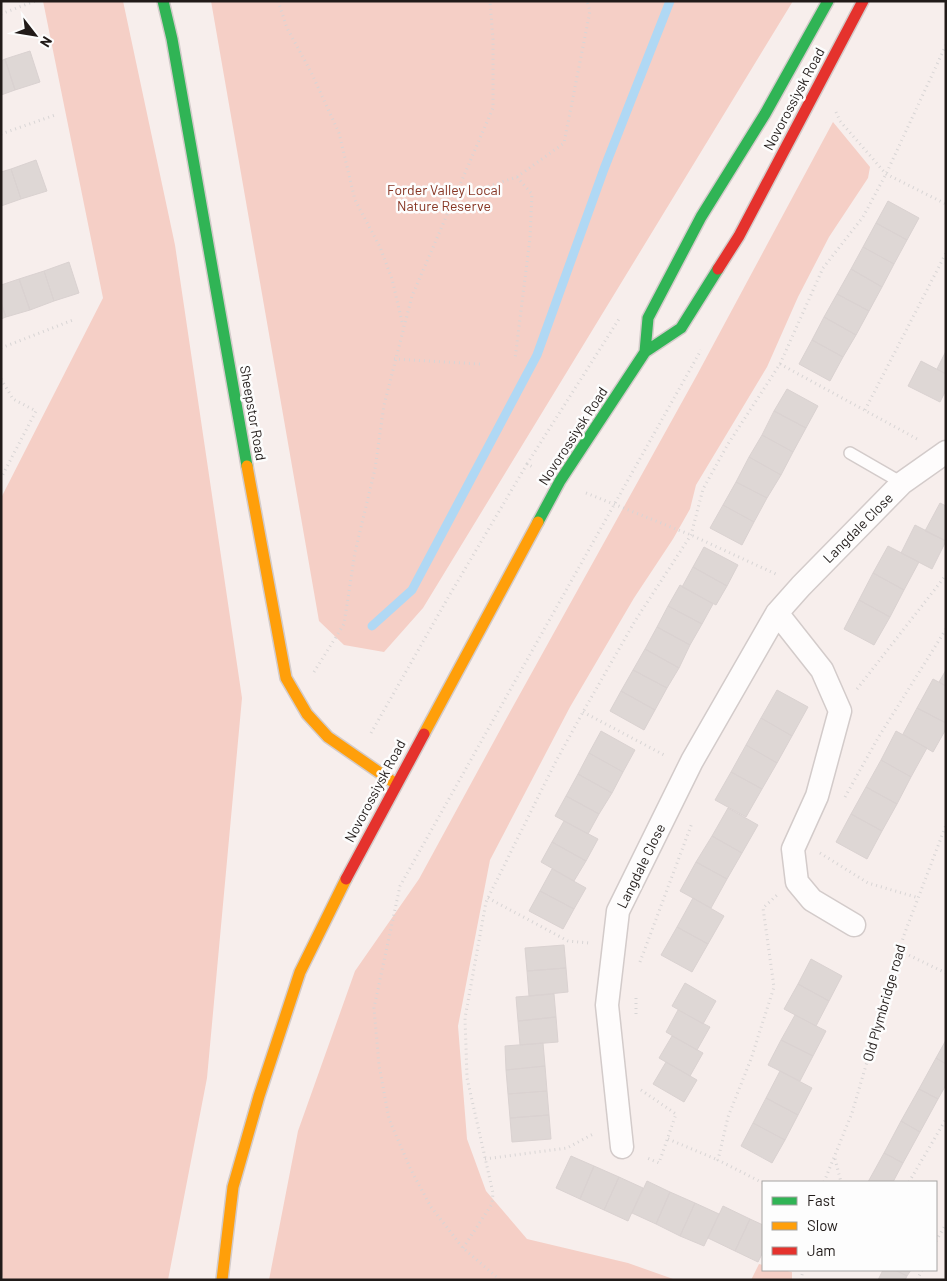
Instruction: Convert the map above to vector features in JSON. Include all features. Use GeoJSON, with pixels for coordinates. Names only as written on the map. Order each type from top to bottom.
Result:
{"type":"FeatureCollection","features":[{"type":"Feature","properties":{"kind":"main road","name":"Sheepstor Road"},"geometry":{"type":"LineString","coordinates":[[163,1],[172,39],[210,264],[286,678],[307,714],[328,738],[396,784]]}},
{"type":"Feature","properties":{"kind":"main road","name":"Novorossiysk Road"},"geometry":{"type":"LineString","coordinates":[[645,352],[648,318],[701,217],[765,114],[828,1]]}},
{"type":"Feature","properties":{"kind":"main road","name":"Novorossiysk Road"},"geometry":{"type":"LineString","coordinates":[[222,1280],[232,1187],[259,1096],[300,972],[334,901],[560,481],[645,352],[681,328],[739,236],[863,1]]}},
{"type":"Feature","properties":{"kind":"street","name":"Langdale Close"},"geometry":{"type":"LineString","coordinates":[[622,1148],[607,1005],[618,911],[689,768],[777,613],[902,483],[945,453]]}},
{"type":"Feature","properties":{"kind":"street"},"geometry":{"type":"LineString","coordinates":[[777,613],[822,670],[840,711],[817,796],[793,849],[797,882],[812,900],[854,925]]}},
{"type":"Feature","properties":{"kind":"lane"},"geometry":{"type":"LineString","coordinates":[[850,453],[902,483]]}},
{"type":"Feature","properties":{"kind":"path"},"geometry":{"type":"LineString","coordinates":[[278,1],[287,28],[311,72],[339,133],[355,200],[380,248],[392,279],[404,326]]}},
{"type":"Feature","properties":{"kind":"path"},"geometry":{"type":"LineString","coordinates":[[286,678],[315,672],[344,624],[355,552],[375,469],[384,405],[394,359],[412,296],[493,108],[493,39],[490,1]]}},
{"type":"Feature","properties":{"kind":"path"},"geometry":{"type":"LineString","coordinates":[[455,197],[517,177],[564,143],[590,11],[586,1]]}},
{"type":"Feature","properties":{"kind":"path"},"geometry":{"type":"LineString","coordinates":[[1,14],[35,2]]}},
{"type":"Feature","properties":{"kind":"path"},"geometry":{"type":"LineString","coordinates":[[463,1248],[492,1204],[493,1193],[467,1078],[465,1018],[478,940],[488,898],[555,763],[583,712],[635,621],[691,535],[703,489],[728,444],[780,364],[823,268],[864,218],[946,45]]}},
{"type":"Feature","properties":{"kind":"path"},"geometry":{"type":"LineString","coordinates":[[832,104],[840,121],[886,174],[946,204]]}},
{"type":"Feature","properties":{"kind":"path"},"geometry":{"type":"LineString","coordinates":[[1,134],[56,114]]}},
{"type":"Feature","properties":{"kind":"path"},"geometry":{"type":"LineString","coordinates":[[515,359],[526,278],[532,194],[517,177]]}},
{"type":"Feature","properties":{"kind":"path"},"geometry":{"type":"LineString","coordinates":[[865,410],[946,253]]}},
{"type":"Feature","properties":{"kind":"path"},"geometry":{"type":"LineString","coordinates":[[1,348],[73,320]]}},
{"type":"Feature","properties":{"kind":"path"},"geometry":{"type":"LineString","coordinates":[[394,359],[480,364]]}},
{"type":"Feature","properties":{"kind":"path"},"geometry":{"type":"LineString","coordinates":[[780,364],[945,453]]}},
{"type":"Feature","properties":{"kind":"path"},"geometry":{"type":"LineString","coordinates":[[1,379],[13,399],[36,411],[1,478]]}},
{"type":"Feature","properties":{"kind":"path"},"geometry":{"type":"LineString","coordinates":[[358,757],[449,596],[527,464],[560,481],[691,535],[801,586]]}},
{"type":"Feature","properties":{"kind":"path"},"geometry":{"type":"LineString","coordinates":[[500,1280],[463,1248],[431,1207],[411,1170],[389,1119],[378,1066],[374,1008],[400,886],[615,505]]}},
{"type":"Feature","properties":{"kind":"path"},"geometry":{"type":"LineString","coordinates":[[840,711],[946,575]]}},
{"type":"Feature","properties":{"kind":"path"},"geometry":{"type":"LineString","coordinates":[[844,798],[878,738],[946,629]]}},
{"type":"Feature","properties":{"kind":"path"},"geometry":{"type":"LineString","coordinates":[[583,712],[689,768]]}},
{"type":"Feature","properties":{"kind":"path"},"geometry":{"type":"LineString","coordinates":[[640,963],[696,815]]}},
{"type":"Feature","properties":{"kind":"path","name":"Old Plymbridge road"},"geometry":{"type":"LineString","coordinates":[[824,1181],[852,1113],[904,935],[946,825]]}},
{"type":"Feature","properties":{"kind":"path"},"geometry":{"type":"LineString","coordinates":[[718,1160],[728,1117],[751,1059],[774,986],[763,908],[794,880],[797,882],[815,850],[868,883],[919,898]]}},
{"type":"Feature","properties":{"kind":"path"},"geometry":{"type":"LineString","coordinates":[[488,898],[568,941]]}},
{"type":"Feature","properties":{"kind":"path"},"geometry":{"type":"LineString","coordinates":[[900,950],[946,973]]}},
{"type":"Feature","properties":{"kind":"path"},"geometry":{"type":"LineString","coordinates":[[636,991],[636,1019]]}},
{"type":"Feature","properties":{"kind":"path"},"geometry":{"type":"LineString","coordinates":[[622,1148],[659,1162],[676,1114],[636,1086]]}},
{"type":"Feature","properties":{"kind":"path"},"geometry":{"type":"LineString","coordinates":[[910,1181],[946,1119]]}},
{"type":"Feature","properties":{"kind":"path"},"geometry":{"type":"LineString","coordinates":[[485,1159],[568,1148],[597,1132]]}},
{"type":"Feature","properties":{"kind":"path"},"geometry":{"type":"LineString","coordinates":[[668,1139],[762,1182]]}},
{"type":"Feature","properties":{"kind":"path"},"geometry":{"type":"LineString","coordinates":[[834,1157],[841,1181]]}},
{"type":"Feature","properties":{"kind":"path"},"geometry":{"type":"LineString","coordinates":[[937,1234],[946,1224]]}},
{"type":"Feature","properties":{"kind":"green space"},"geometry":{"type":"Polygon","coordinates":[[[43,1],[123,1],[175,245],[242,698],[207,1078],[168,1280],[3,1280],[1,1269],[1,498],[103,298],[43,1]]]}},
{"type":"Feature","properties":{"kind":"green space","name":"Forder Valley Local Nature Reserve"},"geometry":{"type":"Polygon","coordinates":[[[211,1],[793,1],[423,608],[384,652],[344,645],[319,621],[211,1]]]}},
{"type":"Feature","properties":{"kind":"green space"},"geometry":{"type":"Polygon","coordinates":[[[833,122],[870,167],[868,178],[829,237],[798,297],[767,367],[696,485],[690,509],[673,539],[634,598],[570,707],[490,860],[458,1026],[467,1139],[486,1191],[527,1239],[628,1263],[676,1280],[269,1280],[298,1131],[355,971],[419,879],[697,375],[833,122]]]}},
{"type":"Feature","properties":{"kind":"green space"},"geometry":{"type":"Polygon","coordinates":[[[759,1264],[762,1265],[762,1271],[792,1272],[792,1280],[751,1280],[759,1264]]]}},
{"type":"Feature","properties":{"kind":"building"},"geometry":{"type":"Polygon","coordinates":[[[30,51],[40,82],[15,90],[5,59],[30,51]]]}},
{"type":"Feature","properties":{"kind":"building"},"geometry":{"type":"Polygon","coordinates":[[[5,59],[15,90],[1,95],[1,61],[5,59]]]}},
{"type":"Feature","properties":{"kind":"building"},"geometry":{"type":"Polygon","coordinates":[[[36,160],[47,191],[21,199],[11,169],[36,160]]]}},
{"type":"Feature","properties":{"kind":"building"},"geometry":{"type":"Polygon","coordinates":[[[11,169],[21,199],[1,206],[1,172],[11,169]]]}},
{"type":"Feature","properties":{"kind":"building"},"geometry":{"type":"Polygon","coordinates":[[[888,201],[919,218],[907,240],[876,223],[888,201]]]}},
{"type":"Feature","properties":{"kind":"building"},"geometry":{"type":"Polygon","coordinates":[[[876,223],[907,240],[894,264],[863,247],[876,223]]]}},
{"type":"Feature","properties":{"kind":"building"},"geometry":{"type":"Polygon","coordinates":[[[863,247],[894,264],[882,287],[851,269],[863,247]]]}},
{"type":"Feature","properties":{"kind":"building"},"geometry":{"type":"Polygon","coordinates":[[[69,262],[79,293],[54,301],[44,271],[69,262]]]}},
{"type":"Feature","properties":{"kind":"building"},"geometry":{"type":"Polygon","coordinates":[[[851,269],[882,287],[869,311],[837,294],[851,269]]]}},
{"type":"Feature","properties":{"kind":"building"},"geometry":{"type":"Polygon","coordinates":[[[44,271],[54,301],[30,310],[19,279],[44,271]]]}},
{"type":"Feature","properties":{"kind":"building"},"geometry":{"type":"Polygon","coordinates":[[[19,279],[30,310],[6,317],[1,303],[1,285],[19,279]]]}},
{"type":"Feature","properties":{"kind":"building"},"geometry":{"type":"Polygon","coordinates":[[[837,294],[869,311],[856,335],[824,317],[837,294]]]}},
{"type":"Feature","properties":{"kind":"building"},"geometry":{"type":"Polygon","coordinates":[[[1,303],[6,317],[1,319],[1,303]]]}},
{"type":"Feature","properties":{"kind":"building"},"geometry":{"type":"Polygon","coordinates":[[[824,317],[856,335],[843,357],[812,340],[824,317]]]}},
{"type":"Feature","properties":{"kind":"building"},"geometry":{"type":"Polygon","coordinates":[[[812,340],[843,357],[830,381],[799,364],[812,340]]]}},
{"type":"Feature","properties":{"kind":"building"},"geometry":{"type":"Polygon","coordinates":[[[946,351],[946,374],[937,369],[946,351]]]}},
{"type":"Feature","properties":{"kind":"building"},"geometry":{"type":"Polygon","coordinates":[[[921,361],[946,374],[946,390],[940,402],[908,386],[921,361]]]}},
{"type":"Feature","properties":{"kind":"building"},"geometry":{"type":"Polygon","coordinates":[[[787,389],[818,406],[806,428],[774,411],[787,389]]]}},
{"type":"Feature","properties":{"kind":"building"},"geometry":{"type":"Polygon","coordinates":[[[774,411],[806,428],[793,452],[762,435],[774,411]]]}},
{"type":"Feature","properties":{"kind":"building"},"geometry":{"type":"Polygon","coordinates":[[[762,435],[793,452],[781,475],[749,457],[762,435]]]}},
{"type":"Feature","properties":{"kind":"building"},"geometry":{"type":"Polygon","coordinates":[[[749,457],[781,475],[767,498],[736,482],[749,457]]]}},
{"type":"Feature","properties":{"kind":"building"},"geometry":{"type":"Polygon","coordinates":[[[736,482],[767,498],[754,522],[723,505],[736,482]]]}},
{"type":"Feature","properties":{"kind":"building"},"geometry":{"type":"Polygon","coordinates":[[[940,503],[946,506],[946,541],[925,531],[940,503]]]}},
{"type":"Feature","properties":{"kind":"building"},"geometry":{"type":"Polygon","coordinates":[[[723,505],[754,522],[742,545],[710,528],[723,505]]]}},
{"type":"Feature","properties":{"kind":"building"},"geometry":{"type":"Polygon","coordinates":[[[915,525],[946,541],[932,569],[901,553],[915,525]]]}},
{"type":"Feature","properties":{"kind":"building"},"geometry":{"type":"Polygon","coordinates":[[[888,546],[919,562],[904,590],[873,573],[888,546]]]}},
{"type":"Feature","properties":{"kind":"building"},"geometry":{"type":"Polygon","coordinates":[[[704,547],[738,565],[727,586],[693,567],[704,547]]]}},
{"type":"Feature","properties":{"kind":"building"},"geometry":{"type":"Polygon","coordinates":[[[693,567],[727,586],[716,605],[682,587],[693,567]]]}},
{"type":"Feature","properties":{"kind":"building"},"geometry":{"type":"Polygon","coordinates":[[[873,573],[904,590],[890,617],[859,600],[873,573]]]}},
{"type":"Feature","properties":{"kind":"building"},"geometry":{"type":"Polygon","coordinates":[[[680,585],[713,604],[702,624],[668,606],[680,585]]]}},
{"type":"Feature","properties":{"kind":"building"},"geometry":{"type":"Polygon","coordinates":[[[859,600],[890,617],[874,645],[844,629],[859,600]]]}},
{"type":"Feature","properties":{"kind":"building"},"geometry":{"type":"Polygon","coordinates":[[[668,606],[702,624],[690,645],[657,627],[668,606]]]}},
{"type":"Feature","properties":{"kind":"building"},"geometry":{"type":"Polygon","coordinates":[[[657,627],[690,645],[679,668],[645,649],[657,627]]]}},
{"type":"Feature","properties":{"kind":"building"},"geometry":{"type":"Polygon","coordinates":[[[645,649],[679,668],[667,688],[633,670],[645,649]]]}},
{"type":"Feature","properties":{"kind":"building"},"geometry":{"type":"Polygon","coordinates":[[[633,670],[667,688],[655,710],[621,691],[633,670]]]}},
{"type":"Feature","properties":{"kind":"building"},"geometry":{"type":"Polygon","coordinates":[[[946,670],[946,686],[939,682],[946,670]]]}},
{"type":"Feature","properties":{"kind":"building"},"geometry":{"type":"Polygon","coordinates":[[[933,679],[946,686],[946,723],[917,708],[933,679]]]}},
{"type":"Feature","properties":{"kind":"building"},"geometry":{"type":"Polygon","coordinates":[[[777,690],[808,707],[792,736],[761,718],[777,690]]]}},
{"type":"Feature","properties":{"kind":"building"},"geometry":{"type":"Polygon","coordinates":[[[621,691],[655,710],[644,730],[610,711],[621,691]]]}},
{"type":"Feature","properties":{"kind":"building"},"geometry":{"type":"Polygon","coordinates":[[[917,708],[946,723],[946,729],[933,752],[903,734],[917,708]]]}},
{"type":"Feature","properties":{"kind":"building"},"geometry":{"type":"Polygon","coordinates":[[[761,718],[792,736],[777,763],[746,745],[761,718]]]}},
{"type":"Feature","properties":{"kind":"building"},"geometry":{"type":"Polygon","coordinates":[[[601,731],[635,750],[623,772],[589,753],[601,731]]]}},
{"type":"Feature","properties":{"kind":"building"},"geometry":{"type":"Polygon","coordinates":[[[896,731],[927,748],[911,777],[881,760],[896,731]]]}},
{"type":"Feature","properties":{"kind":"building"},"geometry":{"type":"Polygon","coordinates":[[[746,745],[777,763],[762,789],[731,772],[746,745]]]}},
{"type":"Feature","properties":{"kind":"building"},"geometry":{"type":"Polygon","coordinates":[[[589,753],[623,772],[612,793],[578,774],[589,753]]]}},
{"type":"Feature","properties":{"kind":"building"},"geometry":{"type":"Polygon","coordinates":[[[881,760],[911,777],[897,804],[866,787],[881,760]]]}},
{"type":"Feature","properties":{"kind":"building"},"geometry":{"type":"Polygon","coordinates":[[[731,772],[762,789],[746,817],[715,800],[731,772]]]}},
{"type":"Feature","properties":{"kind":"building"},"geometry":{"type":"Polygon","coordinates":[[[578,774],[612,793],[599,814],[566,796],[578,774]]]}},
{"type":"Feature","properties":{"kind":"building"},"geometry":{"type":"Polygon","coordinates":[[[866,787],[897,804],[882,831],[851,814],[866,787]]]}},
{"type":"Feature","properties":{"kind":"building"},"geometry":{"type":"Polygon","coordinates":[[[566,796],[599,814],[588,834],[555,816],[566,796]]]}},
{"type":"Feature","properties":{"kind":"building"},"geometry":{"type":"Polygon","coordinates":[[[728,808],[758,825],[742,853],[712,836],[728,808]]]}},
{"type":"Feature","properties":{"kind":"building"},"geometry":{"type":"Polygon","coordinates":[[[851,814],[882,831],[867,859],[836,842],[851,814]]]}},
{"type":"Feature","properties":{"kind":"building"},"geometry":{"type":"Polygon","coordinates":[[[564,821],[598,839],[586,861],[552,842],[564,821]]]}},
{"type":"Feature","properties":{"kind":"building"},"geometry":{"type":"Polygon","coordinates":[[[712,836],[742,853],[727,879],[696,862],[712,836]]]}},
{"type":"Feature","properties":{"kind":"building"},"geometry":{"type":"Polygon","coordinates":[[[552,842],[586,861],[574,881],[541,862],[552,842]]]}},
{"type":"Feature","properties":{"kind":"building"},"geometry":{"type":"Polygon","coordinates":[[[696,862],[727,879],[711,908],[680,891],[696,862]]]}},
{"type":"Feature","properties":{"kind":"building"},"geometry":{"type":"Polygon","coordinates":[[[552,869],[586,888],[574,909],[540,891],[552,869]]]}},
{"type":"Feature","properties":{"kind":"building"},"geometry":{"type":"Polygon","coordinates":[[[540,891],[574,909],[563,929],[529,911],[540,891]]]}},
{"type":"Feature","properties":{"kind":"building"},"geometry":{"type":"Polygon","coordinates":[[[693,898],[724,916],[708,944],[677,927],[693,898]]]}},
{"type":"Feature","properties":{"kind":"building"},"geometry":{"type":"Polygon","coordinates":[[[677,927],[708,944],[692,972],[661,955],[677,927]]]}},
{"type":"Feature","properties":{"kind":"building"},"geometry":{"type":"Polygon","coordinates":[[[564,945],[566,968],[527,971],[525,948],[564,945]]]}},
{"type":"Feature","properties":{"kind":"building"},"geometry":{"type":"Polygon","coordinates":[[[811,959],[842,976],[829,1001],[798,984],[811,959]]]}},
{"type":"Feature","properties":{"kind":"building"},"geometry":{"type":"Polygon","coordinates":[[[566,968],[568,992],[529,996],[527,971],[566,968]]]}},
{"type":"Feature","properties":{"kind":"building"},"geometry":{"type":"Polygon","coordinates":[[[685,983],[716,1001],[703,1024],[672,1006],[685,983]]]}},
{"type":"Feature","properties":{"kind":"building"},"geometry":{"type":"Polygon","coordinates":[[[798,984],[829,1001],[816,1026],[784,1009],[798,984]]]}},
{"type":"Feature","properties":{"kind":"building"},"geometry":{"type":"Polygon","coordinates":[[[554,994],[556,1017],[518,1021],[516,997],[554,994]]]}},
{"type":"Feature","properties":{"kind":"building"},"geometry":{"type":"Polygon","coordinates":[[[678,1010],[710,1027],[697,1050],[666,1032],[678,1010]]]}},
{"type":"Feature","properties":{"kind":"building"},"geometry":{"type":"Polygon","coordinates":[[[795,1015],[826,1031],[813,1056],[781,1040],[795,1015]]]}},
{"type":"Feature","properties":{"kind":"building"},"geometry":{"type":"Polygon","coordinates":[[[556,1017],[558,1042],[520,1045],[518,1021],[556,1017]]]}},
{"type":"Feature","properties":{"kind":"building"},"geometry":{"type":"Polygon","coordinates":[[[672,1036],[703,1053],[690,1076],[659,1058],[672,1036]]]}},
{"type":"Feature","properties":{"kind":"building"},"geometry":{"type":"Polygon","coordinates":[[[781,1040],[813,1056],[800,1081],[768,1065],[781,1040]]]}},
{"type":"Feature","properties":{"kind":"building"},"geometry":{"type":"Polygon","coordinates":[[[946,1040],[946,1064],[936,1058],[946,1040]]]}},
{"type":"Feature","properties":{"kind":"building"},"geometry":{"type":"Polygon","coordinates":[[[543,1043],[545,1066],[506,1070],[505,1046],[543,1043]]]}},
{"type":"Feature","properties":{"kind":"building"},"geometry":{"type":"Polygon","coordinates":[[[936,1058],[946,1064],[946,1085],[938,1099],[919,1089],[936,1058]]]}},
{"type":"Feature","properties":{"kind":"building"},"geometry":{"type":"Polygon","coordinates":[[[666,1062],[697,1080],[684,1102],[653,1084],[666,1062]]]}},
{"type":"Feature","properties":{"kind":"building"},"geometry":{"type":"Polygon","coordinates":[[[545,1066],[547,1091],[508,1094],[506,1070],[545,1066]]]}},
{"type":"Feature","properties":{"kind":"building"},"geometry":{"type":"Polygon","coordinates":[[[780,1071],[812,1088],[798,1115],[766,1098],[780,1071]]]}},
{"type":"Feature","properties":{"kind":"building"},"geometry":{"type":"Polygon","coordinates":[[[919,1089],[938,1099],[920,1132],[901,1121],[919,1089]]]}},
{"type":"Feature","properties":{"kind":"building"},"geometry":{"type":"Polygon","coordinates":[[[547,1091],[549,1115],[510,1118],[508,1094],[547,1091]]]}},
{"type":"Feature","properties":{"kind":"building"},"geometry":{"type":"Polygon","coordinates":[[[766,1098],[798,1115],[785,1140],[753,1123],[766,1098]]]}},
{"type":"Feature","properties":{"kind":"building"},"geometry":{"type":"Polygon","coordinates":[[[549,1115],[551,1139],[512,1142],[510,1118],[549,1115]]]}},
{"type":"Feature","properties":{"kind":"building"},"geometry":{"type":"Polygon","coordinates":[[[901,1121],[920,1132],[903,1163],[884,1153],[901,1121]]]}},
{"type":"Feature","properties":{"kind":"building"},"geometry":{"type":"Polygon","coordinates":[[[753,1123],[785,1140],[772,1163],[741,1146],[753,1123]]]}},
{"type":"Feature","properties":{"kind":"building"},"geometry":{"type":"Polygon","coordinates":[[[884,1153],[903,1163],[894,1181],[869,1181],[884,1153]]]}},
{"type":"Feature","properties":{"kind":"building"},"geometry":{"type":"Polygon","coordinates":[[[571,1156],[594,1166],[580,1199],[556,1188],[571,1156]]]}},
{"type":"Feature","properties":{"kind":"building"},"geometry":{"type":"Polygon","coordinates":[[[594,1166],[619,1177],[604,1210],[580,1199],[594,1166]]]}},
{"type":"Feature","properties":{"kind":"building"},"geometry":{"type":"Polygon","coordinates":[[[619,1177],[643,1188],[628,1221],[604,1210],[619,1177]]]}},
{"type":"Feature","properties":{"kind":"building"},"geometry":{"type":"Polygon","coordinates":[[[647,1181],[670,1192],[656,1224],[632,1213],[647,1181]]]}},
{"type":"Feature","properties":{"kind":"building"},"geometry":{"type":"Polygon","coordinates":[[[670,1192],[695,1203],[680,1236],[656,1224],[670,1192]]]}},
{"type":"Feature","properties":{"kind":"building"},"geometry":{"type":"Polygon","coordinates":[[[695,1203],[719,1214],[704,1246],[680,1236],[695,1203]]]}},
{"type":"Feature","properties":{"kind":"building"},"geometry":{"type":"Polygon","coordinates":[[[723,1206],[750,1219],[735,1251],[708,1238],[723,1206]]]}},
{"type":"Feature","properties":{"kind":"building"},"geometry":{"type":"Polygon","coordinates":[[[750,1219],[762,1225],[762,1254],[758,1262],[735,1251],[750,1219]]]}},
{"type":"Feature","properties":{"kind":"building"},"geometry":{"type":"Polygon","coordinates":[[[882,1271],[897,1271],[907,1276],[905,1280],[878,1280],[882,1271]]]}},
{"type":"Feature","properties":{"kind":"building"},"geometry":{"type":"Polygon","coordinates":[[[897,1271],[910,1271],[907,1276],[897,1271]]]}},
{"type":"Feature","properties":{"kind":"waterway"},"geometry":{"type":"LineString","coordinates":[[372,626],[412,590],[537,355],[604,169],[670,1]]}},
{"type":"Feature","properties":{"kind":"traffic: fast"},"geometry":{"type":"LineString","coordinates":[[163,1],[172,39],[247,466]]}},
{"type":"Feature","properties":{"kind":"traffic: fast"},"geometry":{"type":"LineString","coordinates":[[645,352],[648,318],[701,217],[765,114],[828,1]]}},
{"type":"Feature","properties":{"kind":"traffic: fast"},"geometry":{"type":"LineString","coordinates":[[538,522],[560,481],[645,352],[681,328],[718,269]]}},
{"type":"Feature","properties":{"kind":"traffic: slow"},"geometry":{"type":"LineString","coordinates":[[247,466],[286,678],[307,714],[328,737],[396,784]]}},
{"type":"Feature","properties":{"kind":"traffic: slow"},"geometry":{"type":"LineString","coordinates":[[424,734],[538,522]]}},
{"type":"Feature","properties":{"kind":"traffic: slow"},"geometry":{"type":"LineString","coordinates":[[222,1280],[233,1187],[259,1096],[300,972],[346,879]]}},
{"type":"Feature","properties":{"kind":"traffic: jam"},"geometry":{"type":"LineString","coordinates":[[718,269],[739,236],[863,1]]}},
{"type":"Feature","properties":{"kind":"traffic: jam"},"geometry":{"type":"LineString","coordinates":[[346,879],[424,734]]}}]}
